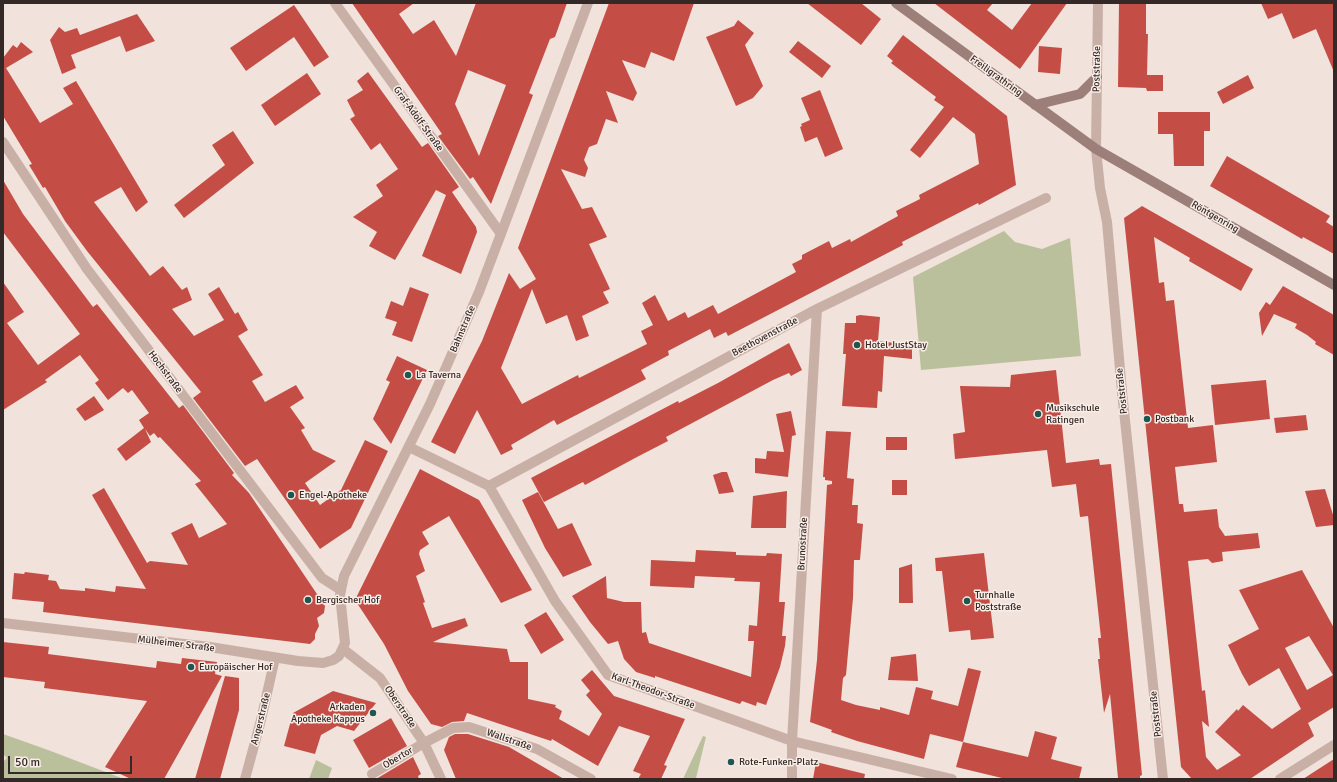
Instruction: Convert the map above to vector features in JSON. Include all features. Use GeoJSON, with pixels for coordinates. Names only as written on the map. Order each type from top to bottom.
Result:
{"type":"FeatureCollection","features":[{"type":"Feature","properties":{"kind":"main road","name":"Freiligrathring"},"geometry":{"type":"LineString","coordinates":[[896,3],[1096,149]]}},
{"type":"Feature","properties":{"kind":"main road"},"geometry":{"type":"LineString","coordinates":[[1035,105],[1080,94],[1097,78]]}},
{"type":"Feature","properties":{"kind":"main road","name":"Röntgenring"},"geometry":{"type":"LineString","coordinates":[[1096,149],[1334,285]]}},
{"type":"Feature","properties":{"kind":"street","name":"Graf-Adolf-Straße"},"geometry":{"type":"LineString","coordinates":[[335,3],[502,234]]}},
{"type":"Feature","properties":{"kind":"street","name":"Bahnstraße"},"geometry":{"type":"LineString","coordinates":[[343,649],[345,639],[341,590],[344,576],[359,543],[409,448],[451,358],[502,234],[588,3]]}},
{"type":"Feature","properties":{"kind":"street","name":"Poststraße"},"geometry":{"type":"LineString","coordinates":[[1098,3],[1096,149],[1100,188],[1107,222],[1122,392],[1163,779]]}},
{"type":"Feature","properties":{"kind":"street","name":"Hochstraße"},"geometry":{"type":"LineString","coordinates":[[3,142],[87,269],[322,578],[341,590]]}},
{"type":"Feature","properties":{"kind":"street","name":"Beethovenstraße"},"geometry":{"type":"LineString","coordinates":[[489,486],[817,309],[1046,198]]}},
{"type":"Feature","properties":{"kind":"street","name":"Brunostraße"},"geometry":{"type":"LineString","coordinates":[[792,779],[792,740],[817,309]]}},
{"type":"Feature","properties":{"kind":"street"},"geometry":{"type":"LineString","coordinates":[[409,448],[489,486]]}},
{"type":"Feature","properties":{"kind":"street","name":"Karl-Theodor-Straße"},"geometry":{"type":"LineString","coordinates":[[489,486],[555,601],[608,675],[792,740],[952,779]]}},
{"type":"Feature","properties":{"kind":"street","name":"Mülheimer Straße"},"geometry":{"type":"LineString","coordinates":[[3,623],[203,647],[317,663],[330,661],[339,656],[343,649]]}},
{"type":"Feature","properties":{"kind":"street","name":"Oberstraße"},"geometry":{"type":"LineString","coordinates":[[343,649],[380,678],[424,743],[441,779]]}},
{"type":"Feature","properties":{"kind":"street","name":"Angerstraße"},"geometry":{"type":"LineString","coordinates":[[245,777],[261,720],[275,658]]}},
{"type":"Feature","properties":{"kind":"street","name":"Wallstraße"},"geometry":{"type":"LineString","coordinates":[[424,743],[452,728],[469,727],[536,749],[592,779]]}},
{"type":"Feature","properties":{"kind":"street","name":"Obertor"},"geometry":{"type":"LineString","coordinates":[[372,774],[424,743]]}},
{"type":"Feature","properties":{"kind":"street"},"geometry":{"type":"LineString","coordinates":[[1280,779],[1334,745]]}},
{"type":"Feature","properties":{"kind":"green space"},"geometry":{"type":"Polygon","coordinates":[[[1004,231],[1015,242],[1042,249],[1070,238],[1081,356],[921,370],[913,277],[1004,231]]]}},
{"type":"Feature","properties":{"kind":"green space"},"geometry":{"type":"Polygon","coordinates":[[[3,734],[124,779],[3,779],[3,762],[7,758],[3,754],[3,734]]]}},
{"type":"Feature","properties":{"kind":"green space"},"geometry":{"type":"Polygon","coordinates":[[[703,736],[706,737],[696,778],[698,779],[683,779],[703,736]]]}},
{"type":"Feature","properties":{"kind":"green space"},"geometry":{"type":"Polygon","coordinates":[[[316,760],[332,768],[328,779],[309,779],[316,760]]]}},
{"type":"Feature","properties":{"kind":"building"},"geometry":{"type":"Polygon","coordinates":[[[352,3],[414,3],[399,14],[413,34],[434,20],[456,56],[476,3],[567,3],[555,37],[550,39],[529,93],[533,95],[491,204],[473,177],[470,179],[438,136],[442,134],[352,3]],[[468,70],[455,104],[479,156],[506,85],[468,70]]]}},
{"type":"Feature","properties":{"kind":"building"},"geometry":{"type":"Polygon","coordinates":[[[609,3],[694,3],[674,61],[651,52],[645,68],[622,60],[637,93],[633,101],[606,91],[618,123],[606,119],[597,144],[589,147],[584,160],[588,168],[585,177],[561,169],[582,209],[592,207],[607,237],[589,244],[610,289],[603,292],[609,303],[582,316],[589,336],[576,341],[567,315],[546,324],[532,289],[501,368],[522,404],[578,375],[579,378],[647,344],[641,331],[653,325],[642,303],[655,295],[668,321],[685,312],[688,318],[713,305],[718,314],[796,272],[792,264],[802,259],[802,255],[829,241],[832,248],[850,239],[851,242],[898,216],[896,211],[920,199],[919,195],[979,164],[975,134],[953,117],[920,158],[910,150],[944,107],[934,100],[936,97],[891,63],[893,61],[887,56],[903,35],[1007,116],[1016,185],[979,205],[978,203],[902,242],[903,245],[728,336],[726,332],[714,338],[710,329],[668,351],[669,355],[641,370],[646,379],[557,425],[554,420],[511,445],[513,449],[501,455],[477,410],[455,454],[431,442],[482,341],[509,273],[520,289],[536,279],[518,248],[609,3]]]}},
{"type":"Feature","properties":{"kind":"building"},"geometry":{"type":"Polygon","coordinates":[[[807,3],[861,3],[881,19],[861,45],[807,3]]]}},
{"type":"Feature","properties":{"kind":"building"},"geometry":{"type":"Polygon","coordinates":[[[934,3],[993,3],[987,10],[1012,30],[1032,3],[1067,3],[1020,69],[934,3]]]}},
{"type":"Feature","properties":{"kind":"building"},"geometry":{"type":"Polygon","coordinates":[[[1119,3],[1146,3],[1146,34],[1148,34],[1147,75],[1163,75],[1163,91],[1147,91],[1146,88],[1118,87],[1119,3]]]}},
{"type":"Feature","properties":{"kind":"building"},"geometry":{"type":"Polygon","coordinates":[[[1261,3],[1334,3],[1334,72],[1316,29],[1293,39],[1282,13],[1268,19],[1261,3]]]}},
{"type":"Feature","properties":{"kind":"building"},"geometry":{"type":"Polygon","coordinates":[[[294,5],[329,57],[314,67],[294,37],[246,71],[230,48],[294,5]]]}},
{"type":"Feature","properties":{"kind":"building"},"geometry":{"type":"Polygon","coordinates":[[[137,14],[155,41],[126,52],[120,36],[71,55],[76,68],[62,74],[50,40],[59,27],[65,32],[77,28],[80,35],[137,14]]]}},
{"type":"Feature","properties":{"kind":"building"},"geometry":{"type":"Polygon","coordinates":[[[738,20],[754,33],[745,45],[763,86],[753,98],[736,106],[706,37],[734,26],[738,20]]]}},
{"type":"Feature","properties":{"kind":"building"},"geometry":{"type":"Polygon","coordinates":[[[798,41],[831,66],[822,78],[789,52],[798,41]]]}},
{"type":"Feature","properties":{"kind":"building"},"geometry":{"type":"Polygon","coordinates":[[[21,42],[33,52],[6,68],[40,123],[73,104],[63,88],[76,81],[148,202],[136,212],[121,187],[94,202],[150,276],[163,266],[182,290],[187,287],[192,300],[172,309],[194,336],[224,320],[208,294],[219,287],[235,314],[238,312],[248,330],[238,336],[263,375],[252,381],[265,402],[296,385],[304,398],[290,407],[305,428],[301,430],[313,450],[336,461],[305,483],[320,505],[341,490],[365,440],[388,451],[351,528],[320,549],[257,459],[245,466],[193,398],[201,392],[87,251],[65,221],[45,187],[43,188],[29,165],[32,164],[3,116],[3,58],[13,45],[17,48],[21,42]]]}},
{"type":"Feature","properties":{"kind":"building"},"geometry":{"type":"Polygon","coordinates":[[[1039,46],[1062,48],[1060,74],[1038,72],[1039,46]]]}},
{"type":"Feature","properties":{"kind":"building"},"geometry":{"type":"Polygon","coordinates":[[[368,72],[422,147],[428,143],[459,187],[452,192],[476,227],[477,232],[461,274],[422,256],[446,195],[436,190],[395,260],[369,246],[377,232],[353,217],[383,196],[376,185],[398,169],[380,143],[371,150],[350,119],[355,116],[347,100],[363,90],[357,81],[368,72]]]}},
{"type":"Feature","properties":{"kind":"building"},"geometry":{"type":"Polygon","coordinates":[[[307,73],[321,94],[275,126],[261,105],[307,73]]]}},
{"type":"Feature","properties":{"kind":"building"},"geometry":{"type":"Polygon","coordinates":[[[1248,75],[1254,88],[1223,104],[1217,92],[1248,75]]]}},
{"type":"Feature","properties":{"kind":"building"},"geometry":{"type":"Polygon","coordinates":[[[820,90],[843,149],[825,157],[817,137],[805,142],[800,127],[802,126],[801,124],[810,120],[801,98],[820,90]]]}},
{"type":"Feature","properties":{"kind":"building"},"geometry":{"type":"Polygon","coordinates":[[[1158,112],[1210,112],[1210,131],[1204,131],[1204,166],[1174,166],[1173,134],[1158,134],[1158,112]]]}},
{"type":"Feature","properties":{"kind":"building"},"geometry":{"type":"Polygon","coordinates":[[[233,131],[254,163],[184,218],[174,205],[225,165],[212,145],[233,131]]]}},
{"type":"Feature","properties":{"kind":"building"},"geometry":{"type":"Polygon","coordinates":[[[1227,156],[1330,216],[1326,222],[1334,227],[1334,254],[1303,237],[1302,239],[1210,186],[1227,156]]]}},
{"type":"Feature","properties":{"kind":"building"},"geometry":{"type":"Polygon","coordinates":[[[3,180],[23,214],[93,307],[97,304],[179,408],[183,405],[234,473],[232,475],[249,493],[325,606],[324,613],[317,618],[319,626],[315,634],[315,639],[310,644],[43,612],[44,602],[12,599],[14,573],[24,574],[25,572],[49,575],[48,580],[56,581],[60,589],[85,591],[85,588],[115,592],[116,586],[146,589],[92,495],[104,488],[147,563],[150,561],[188,565],[171,533],[192,523],[199,538],[227,524],[195,484],[201,481],[160,437],[158,438],[154,433],[150,436],[145,429],[151,442],[126,461],[117,449],[144,428],[139,420],[149,413],[132,390],[128,393],[123,388],[108,400],[95,383],[99,380],[80,355],[45,380],[47,382],[3,410],[3,282],[24,312],[7,323],[38,365],[80,334],[3,232],[3,180]]]}},
{"type":"Feature","properties":{"kind":"building"},"geometry":{"type":"Polygon","coordinates":[[[1142,206],[1253,269],[1241,291],[1189,261],[1190,258],[1154,237],[1159,283],[1164,282],[1166,301],[1174,300],[1188,428],[1213,425],[1217,462],[1175,467],[1179,504],[1183,504],[1184,512],[1217,509],[1219,527],[1225,536],[1258,533],[1260,548],[1222,552],[1223,561],[1212,563],[1208,559],[1188,561],[1202,691],[1205,690],[1209,727],[1202,721],[1206,757],[1217,770],[1241,755],[1215,732],[1237,709],[1238,711],[1243,705],[1272,729],[1301,709],[1279,668],[1249,686],[1242,674],[1228,645],[1259,629],[1239,590],[1302,570],[1334,628],[1334,707],[1308,723],[1314,736],[1250,779],[1192,779],[1181,767],[1124,218],[1142,206]],[[1309,636],[1285,648],[1307,690],[1333,675],[1309,636]]]}},
{"type":"Feature","properties":{"kind":"building"},"geometry":{"type":"Polygon","coordinates":[[[1283,286],[1334,315],[1334,355],[1315,344],[1316,342],[1295,328],[1297,324],[1274,314],[1262,336],[1259,313],[1266,302],[1270,305],[1283,286]]]}},
{"type":"Feature","properties":{"kind":"building"},"geometry":{"type":"Polygon","coordinates":[[[410,287],[429,294],[412,342],[392,335],[397,322],[385,318],[391,301],[403,306],[410,287]]]}},
{"type":"Feature","properties":{"kind":"building"},"geometry":{"type":"Polygon","coordinates":[[[856,316],[880,317],[878,341],[912,345],[912,359],[884,356],[882,392],[878,391],[877,408],[842,406],[846,354],[843,354],[845,323],[856,323],[856,316]]]}},
{"type":"Feature","properties":{"kind":"building"},"geometry":{"type":"Polygon","coordinates":[[[789,343],[802,370],[791,376],[789,373],[773,380],[666,437],[668,441],[585,485],[583,482],[544,502],[531,478],[678,401],[679,403],[718,383],[789,343]]]}},
{"type":"Feature","properties":{"kind":"building"},"geometry":{"type":"Polygon","coordinates":[[[397,356],[427,370],[391,444],[373,419],[390,382],[386,380],[397,356]]]}},
{"type":"Feature","properties":{"kind":"building"},"geometry":{"type":"Polygon","coordinates":[[[1056,370],[1066,463],[1099,459],[1100,465],[1111,464],[1142,775],[1140,776],[1140,779],[1118,778],[1110,694],[1104,713],[1098,659],[1100,659],[1098,638],[1101,638],[1088,516],[1080,517],[1076,484],[1052,487],[1047,450],[955,459],[953,434],[965,432],[960,386],[1010,387],[1011,375],[1056,370]]]}},
{"type":"Feature","properties":{"kind":"building"},"geometry":{"type":"Polygon","coordinates":[[[1266,380],[1270,419],[1215,425],[1211,385],[1266,380]]]}},
{"type":"Feature","properties":{"kind":"building"},"geometry":{"type":"Polygon","coordinates":[[[94,396],[104,410],[85,421],[76,409],[94,396]]]}},
{"type":"Feature","properties":{"kind":"building"},"geometry":{"type":"Polygon","coordinates":[[[791,411],[796,435],[792,436],[788,477],[755,473],[755,458],[766,459],[767,451],[784,452],[776,414],[791,411]]]}},
{"type":"Feature","properties":{"kind":"building"},"geometry":{"type":"Polygon","coordinates":[[[1306,415],[1308,430],[1276,433],[1274,418],[1306,415]]]}},
{"type":"Feature","properties":{"kind":"building"},"geometry":{"type":"Polygon","coordinates":[[[826,431],[851,432],[847,478],[854,479],[852,505],[858,505],[857,523],[863,524],[860,560],[854,560],[853,598],[846,675],[843,678],[841,700],[856,705],[880,710],[880,707],[909,715],[916,687],[933,691],[931,699],[958,706],[968,668],[981,671],[963,742],[930,734],[924,759],[857,741],[831,732],[832,730],[810,722],[817,660],[827,485],[832,484],[832,481],[825,480],[825,477],[823,477],[826,431]]]}},
{"type":"Feature","properties":{"kind":"building"},"geometry":{"type":"Polygon","coordinates":[[[886,437],[907,437],[907,450],[886,450],[886,437]]]}},
{"type":"Feature","properties":{"kind":"building"},"geometry":{"type":"Polygon","coordinates":[[[420,469],[479,500],[532,590],[501,603],[449,516],[422,532],[429,544],[420,550],[419,554],[425,571],[416,576],[425,602],[423,603],[432,628],[465,618],[468,626],[433,642],[507,649],[510,662],[528,662],[528,699],[556,705],[555,707],[562,711],[559,719],[589,736],[602,714],[586,695],[590,691],[581,680],[592,670],[614,696],[685,719],[664,765],[667,766],[661,779],[638,779],[641,774],[633,771],[650,736],[619,726],[598,766],[552,739],[551,741],[467,713],[464,721],[452,722],[442,727],[431,724],[408,691],[384,644],[355,600],[420,469]]]}},
{"type":"Feature","properties":{"kind":"building"},"geometry":{"type":"Polygon","coordinates":[[[727,472],[734,492],[719,494],[713,475],[727,472]]]}},
{"type":"Feature","properties":{"kind":"building"},"geometry":{"type":"Polygon","coordinates":[[[892,480],[907,480],[907,495],[892,495],[892,480]]]}},
{"type":"Feature","properties":{"kind":"building"},"geometry":{"type":"Polygon","coordinates":[[[1325,489],[1334,518],[1334,525],[1316,527],[1305,491],[1325,489]]]}},
{"type":"Feature","properties":{"kind":"building"},"geometry":{"type":"Polygon","coordinates":[[[787,491],[786,528],[751,528],[753,496],[787,491]]]}},
{"type":"Feature","properties":{"kind":"building"},"geometry":{"type":"Polygon","coordinates":[[[538,492],[558,529],[572,523],[592,565],[563,577],[545,548],[522,500],[538,492]]]}},
{"type":"Feature","properties":{"kind":"building"},"geometry":{"type":"Polygon","coordinates":[[[696,550],[736,552],[736,555],[766,556],[767,553],[782,554],[779,602],[785,602],[782,636],[786,636],[785,646],[780,667],[766,705],[757,702],[756,706],[742,701],[740,704],[655,676],[655,678],[636,672],[624,659],[618,641],[608,644],[572,596],[606,576],[607,598],[624,602],[641,602],[642,633],[646,632],[649,643],[751,677],[754,641],[748,641],[749,625],[757,626],[760,582],[734,581],[735,578],[695,576],[694,588],[650,586],[651,560],[695,562],[696,550]]]}},
{"type":"Feature","properties":{"kind":"building","name":"Turnhalle Poststraße"},"geometry":{"type":"Polygon","coordinates":[[[984,553],[994,638],[971,640],[970,630],[949,632],[942,571],[936,571],[935,558],[984,553]]]}},
{"type":"Feature","properties":{"kind":"building"},"geometry":{"type":"Polygon","coordinates":[[[912,564],[913,603],[899,603],[899,568],[912,564]]]}},
{"type":"Feature","properties":{"kind":"building"},"geometry":{"type":"Polygon","coordinates":[[[546,612],[564,640],[541,654],[524,625],[546,612]]]}},
{"type":"Feature","properties":{"kind":"building"},"geometry":{"type":"Polygon","coordinates":[[[3,642],[49,647],[48,654],[156,668],[157,661],[181,664],[182,658],[217,662],[215,674],[222,676],[164,779],[131,779],[105,767],[147,701],[44,688],[45,682],[3,677],[3,642]]]}},
{"type":"Feature","properties":{"kind":"building"},"geometry":{"type":"Polygon","coordinates":[[[916,654],[918,681],[888,680],[891,657],[916,654]]]}},
{"type":"Feature","properties":{"kind":"building"},"geometry":{"type":"Polygon","coordinates":[[[225,676],[239,678],[239,710],[220,779],[195,779],[225,676]]]}},
{"type":"Feature","properties":{"kind":"building"},"geometry":{"type":"Polygon","coordinates":[[[333,691],[376,703],[354,731],[337,726],[321,735],[315,754],[284,746],[293,713],[333,691]]]}},
{"type":"Feature","properties":{"kind":"building"},"geometry":{"type":"Polygon","coordinates":[[[391,718],[407,746],[369,768],[353,740],[391,718]]]}},
{"type":"Feature","properties":{"kind":"building"},"geometry":{"type":"Polygon","coordinates":[[[1035,731],[1057,737],[1051,759],[1082,767],[1079,779],[1006,779],[956,767],[963,742],[1028,757],[1035,731]]]}},
{"type":"Feature","properties":{"kind":"building"},"geometry":{"type":"Polygon","coordinates":[[[455,734],[468,734],[509,747],[564,779],[456,779],[444,750],[449,737],[455,734]]]}},
{"type":"Feature","properties":{"kind":"building"},"geometry":{"type":"Polygon","coordinates":[[[413,757],[421,774],[418,776],[419,779],[376,779],[413,757]]]}},
{"type":"Feature","properties":{"kind":"building"},"geometry":{"type":"Polygon","coordinates":[[[1334,759],[1334,779],[1303,779],[1334,759]]]}},
{"type":"Feature","properties":{"kind":"building"},"geometry":{"type":"Polygon","coordinates":[[[816,762],[865,774],[864,779],[813,779],[816,762]]]}},
{"type":"Feature","properties":{"kind":"place","name":"Hotel JustStay"},"geometry":{"type":"Point","coordinates":[857,345]}},
{"type":"Feature","properties":{"kind":"place","name":"La Taverna"},"geometry":{"type":"Point","coordinates":[408,375]}},
{"type":"Feature","properties":{"kind":"place","name":"Musikschule Ratingen"},"geometry":{"type":"Point","coordinates":[1038,414]}},
{"type":"Feature","properties":{"kind":"place","name":"Postbank"},"geometry":{"type":"Point","coordinates":[1147,419]}},
{"type":"Feature","properties":{"kind":"place","name":"Engel-Apotheke"},"geometry":{"type":"Point","coordinates":[291,495]}},
{"type":"Feature","properties":{"kind":"place","name":"Bergischer Hof"},"geometry":{"type":"Point","coordinates":[308,600]}},
{"type":"Feature","properties":{"kind":"place","name":"Turnhalle Poststraße"},"geometry":{"type":"Point","coordinates":[967,601]}},
{"type":"Feature","properties":{"kind":"place","name":"Europäischer Hof"},"geometry":{"type":"Point","coordinates":[191,667]}},
{"type":"Feature","properties":{"kind":"place","name":"Arkaden Apotheke Kappus"},"geometry":{"type":"Point","coordinates":[373,713]}},
{"type":"Feature","properties":{"kind":"place","name":"Rote-Funken-Platz"},"geometry":{"type":"Point","coordinates":[731,762]}}]}
